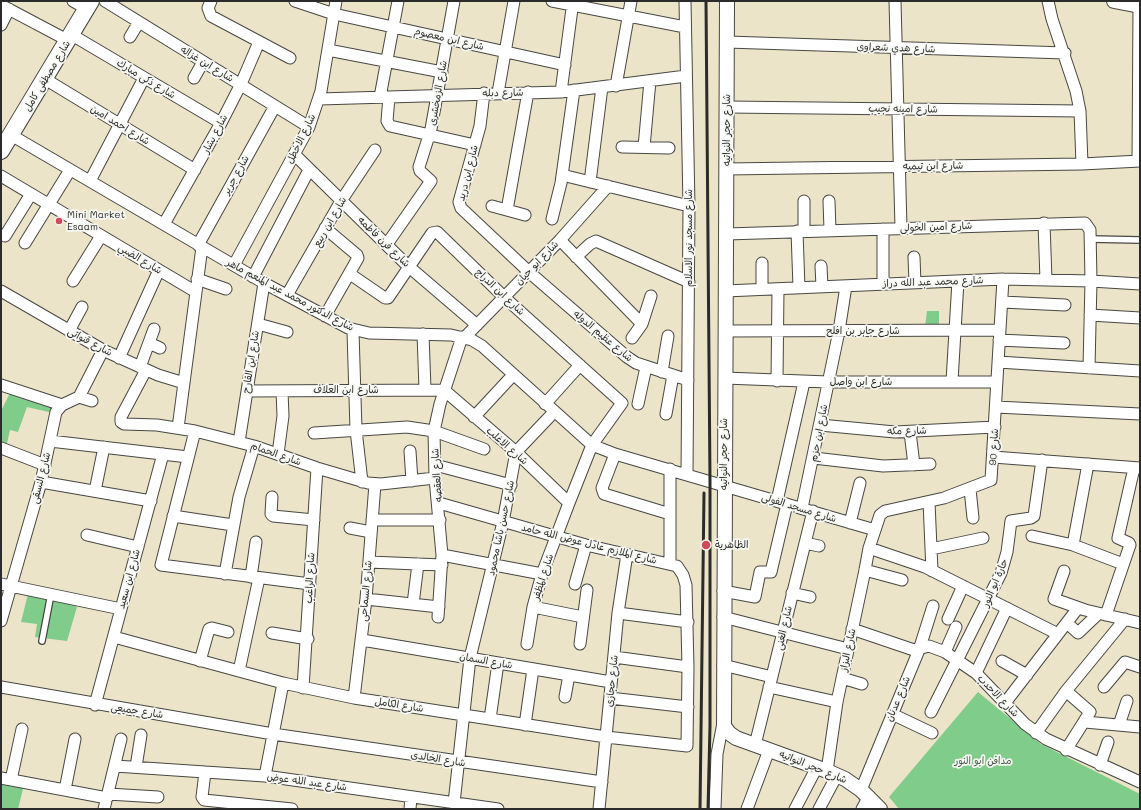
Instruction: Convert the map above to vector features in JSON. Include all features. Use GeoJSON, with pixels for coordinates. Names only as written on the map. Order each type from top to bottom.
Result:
{"type":"FeatureCollection","features":[{"type":"Feature","properties":{"kind":"main road","name":"شارع مصطفى كامل"},"geometry":{"type":"LineString","coordinates":[[1,151],[70,38],[83,4]]}},
{"type":"Feature","properties":{"kind":"street","name":"شارع ابن غزاله"},"geometry":{"type":"LineString","coordinates":[[105,1],[309,127]]}},
{"type":"Feature","properties":{"kind":"street","name":"شارع ابن معصوم"},"geometry":{"type":"LineString","coordinates":[[295,1],[334,14],[565,65]]}},
{"type":"Feature","properties":{"kind":"street","name":"شارع الاخطل"},"geometry":{"type":"LineString","coordinates":[[234,265],[309,127],[319,99],[336,1]]}},
{"type":"Feature","properties":{"kind":"street"},"geometry":{"type":"LineString","coordinates":[[398,1],[387,61],[385,97],[388,124],[475,145]]}},
{"type":"Feature","properties":{"kind":"street","name":"شارع الزمخشرى"},"geometry":{"type":"LineString","coordinates":[[387,244],[430,183],[430,178],[420,171],[419,167],[430,135],[454,1]]}},
{"type":"Feature","properties":{"kind":"street"},"geometry":{"type":"LineString","coordinates":[[498,93],[514,1]]}},
{"type":"Feature","properties":{"kind":"street"},"geometry":{"type":"LineString","coordinates":[[552,1],[573,3],[629,17],[685,28]]}},
{"type":"Feature","properties":{"kind":"street"},"geometry":{"type":"LineString","coordinates":[[616,86],[632,1]]}},
{"type":"Feature","properties":{"kind":"street","name":"شارع مسجد نور الاسلام"},"geometry":{"type":"LineString","coordinates":[[685,1],[689,206],[687,475]]}},
{"type":"Feature","properties":{"kind":"street","name":"شارع حجر النواتيه"},"geometry":{"type":"LineString","coordinates":[[727,1],[723,723],[731,735],[827,771],[865,793],[880,809]]}},
{"type":"Feature","properties":{"kind":"street"},"geometry":{"type":"LineString","coordinates":[[895,1],[901,228]]}},
{"type":"Feature","properties":{"kind":"street"},"geometry":{"type":"LineString","coordinates":[[1048,1],[1052,19],[1071,72],[1080,111],[1082,164]]}},
{"type":"Feature","properties":{"kind":"street"},"geometry":{"type":"LineString","coordinates":[[1120,1],[1140,6],[1139,161]]}},
{"type":"Feature","properties":{"kind":"street"},"geometry":{"type":"LineString","coordinates":[[561,92],[573,3]]}},
{"type":"Feature","properties":{"kind":"street"},"geometry":{"type":"LineString","coordinates":[[209,4],[211,16],[290,58]]}},
{"type":"Feature","properties":{"kind":"street"},"geometry":{"type":"LineString","coordinates":[[1,24],[5,7]]}},
{"type":"Feature","properties":{"kind":"street","name":"شارع ذكى مبارك"},"geometry":{"type":"LineString","coordinates":[[5,7],[70,38],[144,78],[221,123]]}},
{"type":"Feature","properties":{"kind":"street"},"geometry":{"type":"LineString","coordinates":[[130,37],[139,22]]}},
{"type":"Feature","properties":{"kind":"street","name":"شارع بشار"},"geometry":{"type":"LineString","coordinates":[[164,224],[221,123],[241,84],[259,42]]}},
{"type":"Feature","properties":{"kind":"street","name":"شارع هدي شعراوى"},"geometry":{"type":"LineString","coordinates":[[727,42],[1065,53]]}},
{"type":"Feature","properties":{"kind":"street"},"geometry":{"type":"LineString","coordinates":[[328,50],[442,72]]}},
{"type":"Feature","properties":{"kind":"street"},"geometry":{"type":"LineString","coordinates":[[194,78],[203,62]]}},
{"type":"Feature","properties":{"kind":"street","name":"شارع دبله"},"geometry":{"type":"LineString","coordinates":[[319,99],[438,94],[561,92],[686,76]]}},
{"type":"Feature","properties":{"kind":"street"},"geometry":{"type":"LineString","coordinates":[[90,181],[144,78]]}},
{"type":"Feature","properties":{"kind":"street","name":"شارع احمد امين"},"geometry":{"type":"LineString","coordinates":[[45,79],[195,170]]}},
{"type":"Feature","properties":{"kind":"street"},"geometry":{"type":"LineString","coordinates":[[644,148],[650,81]]}},
{"type":"Feature","properties":{"kind":"street"},"geometry":{"type":"LineString","coordinates":[[590,182],[602,87]]}},
{"type":"Feature","properties":{"kind":"street"},"geometry":{"type":"LineString","coordinates":[[552,219],[562,175],[574,90]]}},
{"type":"Feature","properties":{"kind":"street"},"geometry":{"type":"LineString","coordinates":[[507,210],[528,92]]}},
{"type":"Feature","properties":{"kind":"street","name":"شارع ابن دريد"},"geometry":{"type":"LineString","coordinates":[[484,93],[483,114],[460,205],[528,272]]}},
{"type":"Feature","properties":{"kind":"street","name":"شارع جرير"},"geometry":{"type":"LineString","coordinates":[[200,246],[275,106]]}},
{"type":"Feature","properties":{"kind":"street","name":"شارع امينه نجيب"},"geometry":{"type":"LineString","coordinates":[[727,107],[1080,111]]}},
{"type":"Feature","properties":{"kind":"street","name":"شارع الدكتور محمد عبد المنعم ماهر"},"geometry":{"type":"LineString","coordinates":[[11,135],[253,277],[353,330],[464,337],[482,346],[544,404],[592,445],[615,454],[724,485]]}},
{"type":"Feature","properties":{"kind":"street"},"geometry":{"type":"LineString","coordinates":[[622,147],[669,148]]}},
{"type":"Feature","properties":{"kind":"street","name":"شارع ابن ربيع"},"geometry":{"type":"LineString","coordinates":[[287,295],[341,201],[375,150]]}},
{"type":"Feature","properties":{"kind":"street","name":"شارع فرن فاطمه"},"geometry":{"type":"LineString","coordinates":[[294,154],[408,266],[477,325]]}},
{"type":"Feature","properties":{"kind":"street","name":"شارع ابن تيميه"},"geometry":{"type":"LineString","coordinates":[[726,169],[1082,164],[1139,161]]}},
{"type":"Feature","properties":{"kind":"street"},"geometry":{"type":"LineString","coordinates":[[26,243],[70,170]]}},
{"type":"Feature","properties":{"kind":"street"},"geometry":{"type":"LineString","coordinates":[[253,277],[309,170]]}},
{"type":"Feature","properties":{"kind":"street"},"geometry":{"type":"LineString","coordinates":[[562,175],[689,206]]}},
{"type":"Feature","properties":{"kind":"street","name":"شارع الضبي"},"geometry":{"type":"LineString","coordinates":[[1,176],[196,292]]}},
{"type":"Feature","properties":{"kind":"street","name":"شارع ابو حيان"},"geometry":{"type":"LineString","coordinates":[[464,337],[560,240],[608,186]]}},
{"type":"Feature","properties":{"kind":"street"},"geometry":{"type":"LineString","coordinates":[[5,236],[31,194]]}},
{"type":"Feature","properties":{"kind":"street"},"geometry":{"type":"LineString","coordinates":[[799,288],[800,231],[804,201]]}},
{"type":"Feature","properties":{"kind":"street"},"geometry":{"type":"LineString","coordinates":[[829,201],[830,230]]}},
{"type":"Feature","properties":{"kind":"street"},"geometry":{"type":"LineString","coordinates":[[492,206],[525,215]]}},
{"type":"Feature","properties":{"kind":"street"},"geometry":{"type":"LineString","coordinates":[[1044,223],[1046,280]]}},
{"type":"Feature","properties":{"kind":"street","name":"شارع امين الخولى"},"geometry":{"type":"LineString","coordinates":[[726,234],[1044,223],[1085,223],[1090,228],[1091,281],[1089,368]]}},
{"type":"Feature","properties":{"kind":"street"},"geometry":{"type":"LineString","coordinates":[[325,316],[357,261],[357,255],[326,228]]}},
{"type":"Feature","properties":{"kind":"street"},"geometry":{"type":"LineString","coordinates":[[883,229],[883,284]]}},
{"type":"Feature","properties":{"kind":"street","name":"شارع ابن الدراج"},"geometry":{"type":"LineString","coordinates":[[350,274],[387,298],[390,297],[408,266],[432,233],[436,232],[504,297],[622,403],[592,445]]}},
{"type":"Feature","properties":{"kind":"street"},"geometry":{"type":"LineString","coordinates":[[73,281],[101,236]]}},
{"type":"Feature","properties":{"kind":"street"},"geometry":{"type":"LineString","coordinates":[[560,240],[642,324]]}},
{"type":"Feature","properties":{"kind":"street"},"geometry":{"type":"LineString","coordinates":[[576,257],[590,244],[596,241],[689,282]]}},
{"type":"Feature","properties":{"kind":"street"},"geometry":{"type":"LineString","coordinates":[[178,428],[196,292],[200,246]]}},
{"type":"Feature","properties":{"kind":"street"},"geometry":{"type":"LineString","coordinates":[[914,257],[915,283]]}},
{"type":"Feature","properties":{"kind":"street"},"geometry":{"type":"LineString","coordinates":[[762,263],[762,290]]}},
{"type":"Feature","properties":{"kind":"street"},"geometry":{"type":"LineString","coordinates":[[821,266],[822,287]]}},
{"type":"Feature","properties":{"kind":"street"},"geometry":{"type":"LineString","coordinates":[[119,358],[159,270]]}},
{"type":"Feature","properties":{"kind":"street","name":"شارع عظيم الدوله"},"geometry":{"type":"LineString","coordinates":[[528,272],[627,357],[646,367],[688,380]]}},
{"type":"Feature","properties":{"kind":"street"},"geometry":{"type":"LineString","coordinates":[[197,279],[226,289]]}},
{"type":"Feature","properties":{"kind":"street","name":"شارع محمد عبد الله دراز"},"geometry":{"type":"LineString","coordinates":[[725,291],[1003,279],[1091,281],[1140,284]]}},
{"type":"Feature","properties":{"kind":"street","name":"شارع 90"},"geometry":{"type":"LineString","coordinates":[[875,530],[883,512],[929,502],[970,489],[991,480],[1003,279]]}},
{"type":"Feature","properties":{"kind":"street"},"geometry":{"type":"LineString","coordinates":[[952,381],[958,281]]}},
{"type":"Feature","properties":{"kind":"street","name":"شارع ابن القارح"},"geometry":{"type":"LineString","coordinates":[[239,442],[264,283]]}},
{"type":"Feature","properties":{"kind":"street","name":"شارع ابن حزم"},"geometry":{"type":"LineString","coordinates":[[807,510],[814,458],[839,331],[846,286]]}},
{"type":"Feature","properties":{"kind":"street"},"geometry":{"type":"LineString","coordinates":[[777,381],[778,289]]}},
{"type":"Feature","properties":{"kind":"street","name":"شارع قنواتى"},"geometry":{"type":"LineString","coordinates":[[1,291],[68,331],[119,358],[143,369],[184,382]]}},
{"type":"Feature","properties":{"kind":"street"},"geometry":{"type":"LineString","coordinates":[[632,338],[642,324],[651,296]]}},
{"type":"Feature","properties":{"kind":"street"},"geometry":{"type":"LineString","coordinates":[[1002,302],[1065,305]]}},
{"type":"Feature","properties":{"kind":"street"},"geometry":{"type":"LineString","coordinates":[[68,331],[82,307]]}},
{"type":"Feature","properties":{"kind":"street"},"geometry":{"type":"LineString","coordinates":[[1090,315],[1140,318]]}},
{"type":"Feature","properties":{"kind":"street"},"geometry":{"type":"LineString","coordinates":[[258,324],[287,332]]}},
{"type":"Feature","properties":{"kind":"street"},"geometry":{"type":"LineString","coordinates":[[143,369],[154,329]]}},
{"type":"Feature","properties":{"kind":"street"},"geometry":{"type":"LineString","coordinates":[[353,330],[356,430],[362,482]]}},
{"type":"Feature","properties":{"kind":"street","name":"شارع جابر بن افلح"},"geometry":{"type":"LineString","coordinates":[[725,331],[956,331],[1064,343]]}},
{"type":"Feature","properties":{"kind":"street"},"geometry":{"type":"LineString","coordinates":[[423,334],[425,389]]}},
{"type":"Feature","properties":{"kind":"street"},"geometry":{"type":"LineString","coordinates":[[666,414],[668,336]]}},
{"type":"Feature","properties":{"kind":"street","name":"شارع العقصه"},"geometry":{"type":"LineString","coordinates":[[414,604],[439,612],[442,560],[439,503],[435,478],[434,431],[444,390],[464,337]]}},
{"type":"Feature","properties":{"kind":"street"},"geometry":{"type":"LineString","coordinates":[[149,343],[160,348]]}},
{"type":"Feature","properties":{"kind":"street"},"geometry":{"type":"LineString","coordinates":[[1,385],[62,405],[79,397],[104,350]]}},
{"type":"Feature","properties":{"kind":"street"},"geometry":{"type":"LineString","coordinates":[[998,362],[1140,371]]}},
{"type":"Feature","properties":{"kind":"street"},"geometry":{"type":"LineString","coordinates":[[544,404],[580,365]]}},
{"type":"Feature","properties":{"kind":"street"},"geometry":{"type":"LineString","coordinates":[[638,404],[646,367]]}},
{"type":"Feature","properties":{"kind":"street","name":"شارع الحمام"},"geometry":{"type":"LineString","coordinates":[[143,369],[121,417],[121,422],[126,425],[157,425],[195,431],[254,446],[362,482],[375,484],[435,478]]}},
{"type":"Feature","properties":{"kind":"street"},"geometry":{"type":"LineString","coordinates":[[474,417],[513,375]]}},
{"type":"Feature","properties":{"kind":"street","name":"شارع ابن واصل"},"geometry":{"type":"LineString","coordinates":[[725,378],[804,382],[997,382]]}},
{"type":"Feature","properties":{"kind":"street"},"geometry":{"type":"LineString","coordinates":[[723,591],[755,597],[760,572],[771,572],[804,382]]}},
{"type":"Feature","properties":{"kind":"street","name":"شارع ابن العلاف"},"geometry":{"type":"LineString","coordinates":[[247,391],[444,390]]}},
{"type":"Feature","properties":{"kind":"street","name":"شارع الاغلب"},"geometry":{"type":"LineString","coordinates":[[444,390],[516,452],[569,503]]}},
{"type":"Feature","properties":{"kind":"street"},"geometry":{"type":"LineString","coordinates":[[278,454],[282,416],[282,391]]}},
{"type":"Feature","properties":{"kind":"street"},"geometry":{"type":"LineString","coordinates":[[79,397],[92,401]]}},
{"type":"Feature","properties":{"kind":"street","name":"شارع النسقى"},"geometry":{"type":"LineString","coordinates":[[1,621],[6,585],[41,482],[56,412],[62,405]]}},
{"type":"Feature","properties":{"kind":"street"},"geometry":{"type":"LineString","coordinates":[[996,407],[1140,414]]}},
{"type":"Feature","properties":{"kind":"street"},"geometry":{"type":"LineString","coordinates":[[516,452],[554,412]]}},
{"type":"Feature","properties":{"kind":"street","name":"شارع مكه"},"geometry":{"type":"LineString","coordinates":[[820,425],[910,432],[995,427]]}},
{"type":"Feature","properties":{"kind":"street"},"geometry":{"type":"LineString","coordinates":[[314,433],[407,427],[434,431],[484,449]]}},
{"type":"Feature","properties":{"kind":"street"},"geometry":{"type":"LineString","coordinates":[[195,431],[161,562],[163,566],[310,584]]}},
{"type":"Feature","properties":{"kind":"street"},"geometry":{"type":"LineString","coordinates":[[910,432],[914,465]]}},
{"type":"Feature","properties":{"kind":"street"},"geometry":{"type":"LineString","coordinates":[[50,441],[188,457]]}},
{"type":"Feature","properties":{"kind":"street","name":"شارع المظفر"},"geometry":{"type":"LineString","coordinates":[[527,644],[533,607],[542,574],[592,445]]}},
{"type":"Feature","properties":{"kind":"street"},"geometry":{"type":"LineString","coordinates":[[225,574],[239,497],[254,446]]}},
{"type":"Feature","properties":{"kind":"street"},"geometry":{"type":"LineString","coordinates":[[95,491],[104,447]]}},
{"type":"Feature","properties":{"kind":"street"},"geometry":{"type":"LineString","coordinates":[[1,448],[45,464]]}},
{"type":"Feature","properties":{"kind":"street"},"geometry":{"type":"LineString","coordinates":[[410,451],[412,480]]}},
{"type":"Feature","properties":{"kind":"street","name":"شارع حسن باشا محمود"},"geometry":{"type":"LineString","coordinates":[[454,803],[470,658],[494,564],[516,452]]}},
{"type":"Feature","properties":{"kind":"street","name":"شارع ابن سعيد"},"geometry":{"type":"LineString","coordinates":[[95,705],[163,454]]}},
{"type":"Feature","properties":{"kind":"street"},"geometry":{"type":"LineString","coordinates":[[615,454],[602,488],[604,494],[670,514]]}},
{"type":"Feature","properties":{"kind":"street"},"geometry":{"type":"LineString","coordinates":[[993,456],[1137,468],[1118,538],[1130,544],[1102,614],[1078,633],[1067,623]]}},
{"type":"Feature","properties":{"kind":"street"},"geometry":{"type":"LineString","coordinates":[[814,458],[883,466],[930,464]]}},
{"type":"Feature","properties":{"kind":"street","name":"حارة ابو النور"},"geometry":{"type":"LineString","coordinates":[[931,712],[989,599],[1004,566],[1011,521],[1032,518],[1034,516],[1042,460]]}},
{"type":"Feature","properties":{"kind":"street"},"geometry":{"type":"LineString","coordinates":[[1073,545],[1088,464]]}},
{"type":"Feature","properties":{"kind":"street"},"geometry":{"type":"LineString","coordinates":[[435,465],[510,485]]}},
{"type":"Feature","properties":{"kind":"street","name":"شارع الراغب"},"geometry":{"type":"LineString","coordinates":[[303,688],[308,639],[317,468]]}},
{"type":"Feature","properties":{"kind":"street"},"geometry":{"type":"LineString","coordinates":[[610,698],[688,707],[688,622],[685,582],[679,569],[670,564],[670,470]]}},
{"type":"Feature","properties":{"kind":"street"},"geometry":{"type":"LineString","coordinates":[[41,482],[150,501]]}},
{"type":"Feature","properties":{"kind":"street"},"geometry":{"type":"LineString","coordinates":[[850,523],[860,483]]}},
{"type":"Feature","properties":{"kind":"street","name":"شارع السماحى"},"geometry":{"type":"LineString","coordinates":[[354,698],[362,640],[375,484]]}},
{"type":"Feature","properties":{"kind":"street","name":"شارع مسجد الفولى"},"geometry":{"type":"LineString","coordinates":[[724,485],[875,530]]}},
{"type":"Feature","properties":{"kind":"street"},"geometry":{"type":"LineString","coordinates":[[970,489],[973,518]]}},
{"type":"Feature","properties":{"kind":"street"},"geometry":{"type":"LineString","coordinates":[[272,497],[271,514],[273,516],[314,520]]}},
{"type":"Feature","properties":{"kind":"street"},"geometry":{"type":"LineString","coordinates":[[929,502],[932,571]]}},
{"type":"Feature","properties":{"kind":"street","name":"شارع الملازم عادل عوض الله حامد"},"geometry":{"type":"LineString","coordinates":[[439,503],[586,545],[670,564]]}},
{"type":"Feature","properties":{"kind":"street","name":"شارع الغنى"},"geometry":{"type":"LineString","coordinates":[[755,745],[805,542],[807,510]]}},
{"type":"Feature","properties":{"kind":"street"},"geometry":{"type":"LineString","coordinates":[[173,516],[233,525]]}},
{"type":"Feature","properties":{"kind":"street"},"geometry":{"type":"LineString","coordinates":[[372,520],[440,520]]}},
{"type":"Feature","properties":{"kind":"street"},"geometry":{"type":"LineString","coordinates":[[350,528],[372,532]]}},
{"type":"Feature","properties":{"kind":"street","name":"شارع البزاز"},"geometry":{"type":"LineString","coordinates":[[827,771],[837,702],[869,548],[875,530]]}},
{"type":"Feature","properties":{"kind":"street"},"geometry":{"type":"LineString","coordinates":[[87,535],[138,546]]}},
{"type":"Feature","properties":{"kind":"street"},"geometry":{"type":"LineString","coordinates":[[1032,536],[1073,545],[1123,564]]}},
{"type":"Feature","properties":{"kind":"street"},"geometry":{"type":"LineString","coordinates":[[931,549],[983,538]]}},
{"type":"Feature","properties":{"kind":"street"},"geometry":{"type":"LineString","coordinates":[[239,671],[255,577],[256,542]]}},
{"type":"Feature","properties":{"kind":"street"},"geometry":{"type":"LineString","coordinates":[[805,542],[819,546]]}},
{"type":"Feature","properties":{"kind":"street"},"geometry":{"type":"LineString","coordinates":[[575,584],[586,545]]}},
{"type":"Feature","properties":{"kind":"street"},"geometry":{"type":"LineString","coordinates":[[869,548],[910,561],[932,571],[1058,634]]}},
{"type":"Feature","properties":{"kind":"street","name":"شارع حجازى"},"geometry":{"type":"LineString","coordinates":[[599,809],[618,613],[627,554]]}},
{"type":"Feature","properties":{"kind":"street"},"geometry":{"type":"LineString","coordinates":[[369,562],[418,564],[442,560],[494,564],[542,574]]}},
{"type":"Feature","properties":{"kind":"street"},"geometry":{"type":"LineString","coordinates":[[366,598],[414,604],[418,564]]}},
{"type":"Feature","properties":{"kind":"street"},"geometry":{"type":"LineString","coordinates":[[865,570],[902,580]]}},
{"type":"Feature","properties":{"kind":"street"},"geometry":{"type":"LineString","coordinates":[[1064,571],[1053,598],[1078,608],[1140,623]]}},
{"type":"Feature","properties":{"kind":"street"},"geometry":{"type":"LineString","coordinates":[[6,585],[122,609]]}},
{"type":"Feature","properties":{"kind":"street"},"geometry":{"type":"LineString","coordinates":[[948,619],[963,586]]}},
{"type":"Feature","properties":{"kind":"street"},"geometry":{"type":"LineString","coordinates":[[580,644],[587,590]]}},
{"type":"Feature","properties":{"kind":"street"},"geometry":{"type":"LineString","coordinates":[[792,593],[810,597]]}},
{"type":"Feature","properties":{"kind":"street","name":"شارع عدنان"},"geometry":{"type":"LineString","coordinates":[[862,809],[865,793],[892,714],[919,650],[933,606]]}},
{"type":"Feature","properties":{"kind":"street"},"geometry":{"type":"LineString","coordinates":[[533,607],[583,618]]}},
{"type":"Feature","properties":{"kind":"street"},"geometry":{"type":"LineString","coordinates":[[976,673],[1007,608]]}},
{"type":"Feature","properties":{"kind":"street"},"geometry":{"type":"LineString","coordinates":[[1005,703],[1078,608]]}},
{"type":"Feature","properties":{"kind":"street"},"geometry":{"type":"LineString","coordinates":[[618,613],[688,622]]}},
{"type":"Feature","properties":{"kind":"street"},"geometry":{"type":"LineString","coordinates":[[723,617],[848,649]]}},
{"type":"Feature","properties":{"kind":"street"},"geometry":{"type":"LineString","coordinates":[[1036,733],[1066,691],[1125,619]]}},
{"type":"Feature","properties":{"kind":"street"},"geometry":{"type":"LineString","coordinates":[[945,652],[956,627]]}},
{"type":"Feature","properties":{"kind":"street"},"geometry":{"type":"LineString","coordinates":[[200,661],[209,628],[228,632]]}},
{"type":"Feature","properties":{"kind":"street","name":"شارع الاحدب"},"geometry":{"type":"LineString","coordinates":[[852,629],[912,650],[919,650],[931,646],[945,652],[976,673],[1036,733],[1066,750],[1140,782]]}},
{"type":"Feature","properties":{"kind":"street"},"geometry":{"type":"LineString","coordinates":[[272,633],[308,639]]}},
{"type":"Feature","properties":{"kind":"street","name":"شارع الكامل"},"geometry":{"type":"LineString","coordinates":[[114,637],[303,688],[464,716],[606,737],[685,746],[687,744],[688,707]]}},
{"type":"Feature","properties":{"kind":"street","name":"شارع السمان"},"geometry":{"type":"LineString","coordinates":[[362,640],[612,682]]}},
{"type":"Feature","properties":{"kind":"street"},"geometry":{"type":"LineString","coordinates":[[614,657],[688,667]]}},
{"type":"Feature","properties":{"kind":"street"},"geometry":{"type":"LineString","coordinates":[[1002,661],[1027,675]]}},
{"type":"Feature","properties":{"kind":"street"},"geometry":{"type":"LineString","coordinates":[[1104,687],[1125,662],[1140,667]]}},
{"type":"Feature","properties":{"kind":"street"},"geometry":{"type":"LineString","coordinates":[[490,720],[498,663]]}},
{"type":"Feature","properties":{"kind":"street"},"geometry":{"type":"LineString","coordinates":[[723,666],[837,702]]}},
{"type":"Feature","properties":{"kind":"street"},"geometry":{"type":"LineString","coordinates":[[525,725],[533,669]]}},
{"type":"Feature","properties":{"kind":"street"},"geometry":{"type":"LineString","coordinates":[[565,697],[569,675]]}},
{"type":"Feature","properties":{"kind":"street"},"geometry":{"type":"LineString","coordinates":[[842,678],[862,684]]}},
{"type":"Feature","properties":{"kind":"street"},"geometry":{"type":"LineString","coordinates":[[265,776],[283,683]]}},
{"type":"Feature","properties":{"kind":"street","name":"شارع جميعى"},"geometry":{"type":"LineString","coordinates":[[1,688],[273,734]]}},
{"type":"Feature","properties":{"kind":"street"},"geometry":{"type":"LineString","coordinates":[[1066,691],[1090,712],[1066,750]]}},
{"type":"Feature","properties":{"kind":"street"},"geometry":{"type":"LineString","coordinates":[[1119,725],[1127,701]]}},
{"type":"Feature","properties":{"kind":"street"},"geometry":{"type":"LineString","coordinates":[[892,714],[932,733]]}},
{"type":"Feature","properties":{"kind":"street"},"geometry":{"type":"LineString","coordinates":[[1085,722],[1140,727]]}},
{"type":"Feature","properties":{"kind":"street"},"geometry":{"type":"LineString","coordinates":[[715,809],[718,748],[723,723]]}},
{"type":"Feature","properties":{"kind":"street"},"geometry":{"type":"LineString","coordinates":[[22,729],[6,779],[108,796],[158,797]]}},
{"type":"Feature","properties":{"kind":"street","name":"شارع الخالدى"},"geometry":{"type":"LineString","coordinates":[[273,734],[602,782]]}},
{"type":"Feature","properties":{"kind":"street"},"geometry":{"type":"LineString","coordinates":[[136,767],[141,735]]}},
{"type":"Feature","properties":{"kind":"street"},"geometry":{"type":"LineString","coordinates":[[65,790],[75,739]]}},
{"type":"Feature","properties":{"kind":"street"},"geometry":{"type":"LineString","coordinates":[[104,809],[121,739]]}},
{"type":"Feature","properties":{"kind":"street"},"geometry":{"type":"LineString","coordinates":[[1100,765],[1108,742]]}},
{"type":"Feature","properties":{"kind":"street"},"geometry":{"type":"LineString","coordinates":[[747,809],[769,750]]}},
{"type":"Feature","properties":{"kind":"street","name":"شارع عبد الله عوض"},"geometry":{"type":"LineString","coordinates":[[114,766],[265,776],[411,797],[440,805],[454,803],[472,807],[494,809]]}},
{"type":"Feature","properties":{"kind":"street"},"geometry":{"type":"LineString","coordinates":[[795,809],[827,771]]}},
{"type":"Feature","properties":{"kind":"street"},"geometry":{"type":"LineString","coordinates":[[819,809],[827,771]]}},
{"type":"Feature","properties":{"kind":"street"},"geometry":{"type":"LineString","coordinates":[[205,772],[202,797],[204,800],[292,809]]}},
{"type":"Feature","properties":{"kind":"street"},"geometry":{"type":"LineString","coordinates":[[410,809],[411,797]]}},
{"type":"Feature","properties":{"kind":"lane"},"geometry":{"type":"LineString","coordinates":[[1090,239],[1140,240]]}},
{"type":"Feature","properties":{"kind":"lane"},"geometry":{"type":"LineString","coordinates":[[42,641],[51,594]]}},
{"type":"Feature","properties":{"kind":"green space"},"geometry":{"type":"Polygon","coordinates":[[[927,311],[939,311],[939,327],[925,327],[927,311]]]}},
{"type":"Feature","properties":{"kind":"green space"},"geometry":{"type":"Polygon","coordinates":[[[13,387],[57,403],[53,413],[27,407],[18,432],[10,430],[5,452],[1,451],[1,411],[13,387]]]}},
{"type":"Feature","properties":{"kind":"green space"},"geometry":{"type":"Polygon","coordinates":[[[30,586],[77,607],[67,641],[35,637],[37,624],[21,622],[30,586]]]}},
{"type":"Feature","properties":{"kind":"green space","name":"مدافن ابو النور"},"geometry":{"type":"Polygon","coordinates":[[[978,692],[1041,744],[1140,794],[1140,809],[899,809],[889,797],[978,692]]]}},
{"type":"Feature","properties":{"kind":"green space"},"geometry":{"type":"Polygon","coordinates":[[[1,780],[24,785],[18,809],[1,809],[1,780]]]}},
{"type":"Feature","properties":{"kind":"railway"},"geometry":{"type":"LineString","coordinates":[[706,1],[710,481],[710,726],[708,809]]}},
{"type":"Feature","properties":{"kind":"railway"},"geometry":{"type":"LineString","coordinates":[[700,809],[704,493]]}},
{"type":"Feature","properties":{"kind":"place","name":"Mini Market Esaam"},"geometry":{"type":"Point","coordinates":[59,221]}},
{"type":"Feature","properties":{"kind":"place","name":"الظاهرية"},"geometry":{"type":"Point","coordinates":[706,545]}}]}
